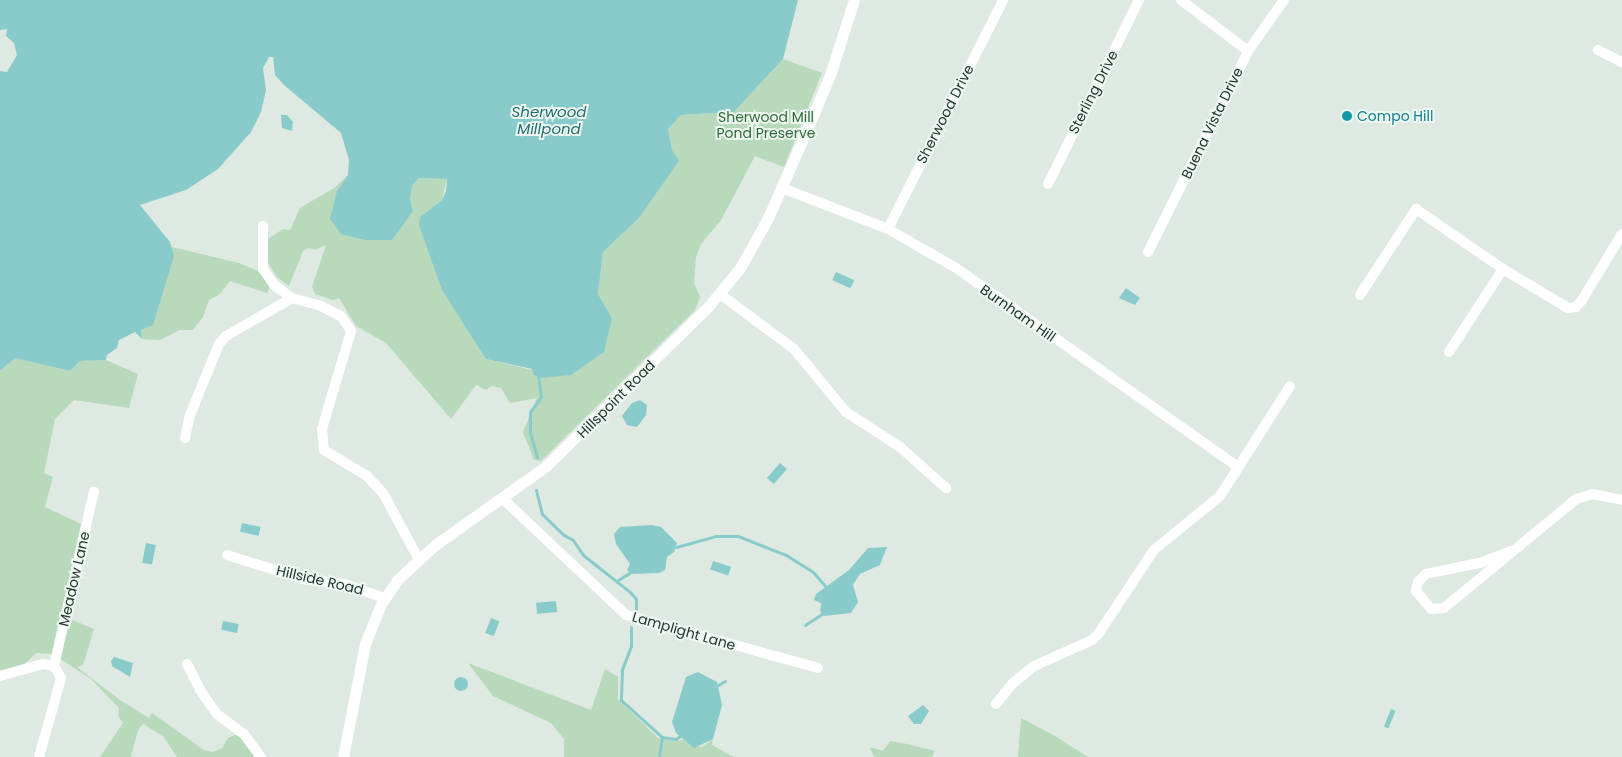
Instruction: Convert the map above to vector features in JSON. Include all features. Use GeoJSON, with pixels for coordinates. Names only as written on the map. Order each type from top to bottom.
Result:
{"type":"FeatureCollection","features":[{"type":"Feature","properties":{"kind":"street","name":"Hillspoint Road"},"geometry":{"type":"LineString","coordinates":[[343,757],[362,652],[385,598],[418,558],[503,499],[560,453],[720,294],[759,237],[782,188],[830,75],[854,0]]}},
{"type":"Feature","properties":{"kind":"street","name":"Sherwood Drive"},"geometry":{"type":"LineString","coordinates":[[888,229],[1003,0]]}},
{"type":"Feature","properties":{"kind":"street","name":"Sterling Drive"},"geometry":{"type":"LineString","coordinates":[[1048,184],[1139,0]]}},
{"type":"Feature","properties":{"kind":"street"},"geometry":{"type":"LineString","coordinates":[[1181,0],[1248,51]]}},
{"type":"Feature","properties":{"kind":"street","name":"Buena Vista Drive"},"geometry":{"type":"LineString","coordinates":[[1148,252],[1248,51],[1284,0]]}},
{"type":"Feature","properties":{"kind":"street"},"geometry":{"type":"LineString","coordinates":[[1598,50],[1622,62]]}},
{"type":"Feature","properties":{"kind":"street","name":"Burnham Hill"},"geometry":{"type":"LineString","coordinates":[[782,188],[888,229],[956,268],[1238,467]]}},
{"type":"Feature","properties":{"kind":"street"},"geometry":{"type":"LineString","coordinates":[[1360,295],[1416,209],[1503,270],[1568,308],[1576,307],[1622,234]]}},
{"type":"Feature","properties":{"kind":"street"},"geometry":{"type":"LineString","coordinates":[[263,226],[263,269],[274,285],[292,298],[321,306],[341,316],[351,331],[322,429],[322,445],[328,454],[367,476],[383,493],[418,558]]}},
{"type":"Feature","properties":{"kind":"street"},"geometry":{"type":"LineString","coordinates":[[1449,352],[1503,270]]}},
{"type":"Feature","properties":{"kind":"street"},"geometry":{"type":"LineString","coordinates":[[720,294],[794,349],[846,412],[900,446],[946,488]]}},
{"type":"Feature","properties":{"kind":"street"},"geometry":{"type":"LineString","coordinates":[[185,438],[190,415],[219,344],[226,336],[292,298]]}},
{"type":"Feature","properties":{"kind":"street"},"geometry":{"type":"LineString","coordinates":[[996,704],[1013,683],[1034,666],[1092,640],[1099,633],[1154,550],[1210,505],[1238,467],[1290,386]]}},
{"type":"Feature","properties":{"kind":"street","name":"Meadow Lane"},"geometry":{"type":"LineString","coordinates":[[54,666],[94,492]]}},
{"type":"Feature","properties":{"kind":"street"},"geometry":{"type":"LineString","coordinates":[[1510,551],[1426,574],[1418,582],[1416,591],[1426,606],[1439,610],[1576,499],[1592,494],[1622,500]]}},
{"type":"Feature","properties":{"kind":"street","name":"Lamplight Lane"},"geometry":{"type":"LineString","coordinates":[[503,499],[626,615],[818,668]]}},
{"type":"Feature","properties":{"kind":"street","name":"Hillside Road"},"geometry":{"type":"LineString","coordinates":[[226,556],[303,579],[344,584],[385,598]]}},
{"type":"Feature","properties":{"kind":"street"},"geometry":{"type":"LineString","coordinates":[[0,676],[43,664],[54,666],[61,678],[38,757]]}},
{"type":"Feature","properties":{"kind":"street"},"geometry":{"type":"LineString","coordinates":[[187,664],[200,690],[217,714],[244,734],[261,757]]}},
{"type":"Feature","properties":{"kind":"green space","name":"Sherwood Mill Pond Preserve"},"geometry":{"type":"Polygon","coordinates":[[[783,59],[822,73],[784,167],[755,156],[721,220],[701,244],[696,257],[694,283],[700,297],[695,310],[541,461],[534,460],[523,432],[537,398],[510,403],[501,388],[492,386],[486,390],[476,385],[451,419],[386,343],[356,326],[339,298],[333,300],[315,294],[312,287],[326,245],[315,250],[309,248],[303,251],[289,286],[277,277],[268,263],[268,239],[283,229],[290,230],[300,208],[334,188],[348,175],[337,191],[413,211],[410,199],[411,185],[419,178],[447,179],[442,200],[425,213],[486,359],[532,370],[612,318],[598,294],[603,252],[638,219],[672,150],[668,129],[681,115],[734,112],[783,59]]]}},
{"type":"Feature","properties":{"kind":"green space"},"geometry":{"type":"Polygon","coordinates":[[[172,247],[239,263],[261,272],[271,286],[267,293],[230,281],[220,294],[209,300],[203,317],[193,330],[180,330],[160,340],[142,339],[141,331],[164,279],[172,247]]]}},
{"type":"Feature","properties":{"kind":"green space"},"geometry":{"type":"Polygon","coordinates":[[[15,358],[70,371],[80,361],[106,360],[138,374],[129,408],[74,400],[55,419],[44,473],[53,477],[45,507],[81,524],[61,615],[94,629],[83,665],[77,667],[120,700],[149,718],[152,713],[204,750],[213,752],[222,748],[228,738],[238,734],[257,757],[177,757],[163,736],[143,724],[138,730],[131,757],[100,757],[123,723],[118,716],[119,708],[91,679],[53,654],[36,653],[19,669],[0,673],[0,371],[15,358]]]}},
{"type":"Feature","properties":{"kind":"green space"},"geometry":{"type":"Polygon","coordinates":[[[468,663],[591,710],[605,669],[618,677],[618,699],[658,738],[676,741],[686,739],[689,744],[702,747],[713,739],[712,745],[734,757],[564,757],[564,739],[551,723],[493,696],[468,663]]]}},
{"type":"Feature","properties":{"kind":"green space"},"geometry":{"type":"Polygon","coordinates":[[[1021,718],[1055,736],[1088,757],[1018,757],[1021,718]]]}},
{"type":"Feature","properties":{"kind":"green space"},"geometry":{"type":"Polygon","coordinates":[[[890,741],[935,751],[932,757],[874,757],[870,747],[883,751],[890,741]]]}},
{"type":"Feature","properties":{"kind":"water","name":"Sherwood Millpond"},"geometry":{"type":"Polygon","coordinates":[[[0,0],[798,0],[783,59],[734,112],[681,115],[668,129],[672,150],[679,161],[638,219],[603,252],[598,294],[612,318],[604,352],[571,375],[541,378],[534,375],[532,369],[486,359],[442,290],[419,225],[420,217],[442,200],[446,191],[447,179],[419,178],[412,185],[410,199],[413,211],[392,240],[365,240],[341,234],[330,219],[337,191],[348,175],[349,160],[341,133],[284,85],[275,75],[273,57],[269,57],[263,68],[266,90],[261,112],[251,132],[218,169],[186,190],[140,205],[170,242],[174,256],[153,325],[141,330],[142,339],[135,332],[119,340],[117,348],[107,355],[106,360],[80,361],[70,371],[15,358],[0,371],[0,71],[7,72],[17,55],[14,43],[6,36],[7,29],[0,30],[0,0]]]}},
{"type":"Feature","properties":{"kind":"water"},"geometry":{"type":"Polygon","coordinates":[[[281,115],[287,115],[293,122],[292,131],[282,128],[281,115]]]}},
{"type":"Feature","properties":{"kind":"water"},"geometry":{"type":"Polygon","coordinates":[[[836,272],[854,280],[851,288],[832,280],[836,272]]]}},
{"type":"Feature","properties":{"kind":"water"},"geometry":{"type":"Polygon","coordinates":[[[1126,288],[1140,298],[1135,305],[1119,298],[1126,288]]]}},
{"type":"Feature","properties":{"kind":"water"},"geometry":{"type":"Polygon","coordinates":[[[640,400],[647,405],[646,415],[637,427],[627,425],[622,416],[632,403],[640,400]]]}},
{"type":"Feature","properties":{"kind":"water"},"geometry":{"type":"Polygon","coordinates":[[[780,463],[787,469],[774,484],[767,478],[780,463]]]}},
{"type":"Feature","properties":{"kind":"water"},"geometry":{"type":"Polygon","coordinates":[[[242,523],[261,527],[259,536],[240,532],[242,523]]]}},
{"type":"Feature","properties":{"kind":"water"},"geometry":{"type":"Polygon","coordinates":[[[651,525],[661,527],[677,543],[674,552],[667,557],[665,570],[659,573],[631,574],[627,570],[630,564],[616,544],[614,534],[620,527],[651,525]]]}},
{"type":"Feature","properties":{"kind":"water"},"geometry":{"type":"Polygon","coordinates":[[[146,543],[156,545],[152,565],[142,563],[146,543]]]}},
{"type":"Feature","properties":{"kind":"water"},"geometry":{"type":"Polygon","coordinates":[[[887,547],[880,565],[860,574],[853,585],[858,602],[851,613],[824,616],[820,611],[821,603],[814,600],[816,594],[849,570],[868,548],[887,547]]]}},
{"type":"Feature","properties":{"kind":"water"},"geometry":{"type":"Polygon","coordinates":[[[713,561],[731,567],[728,575],[710,570],[713,561]]]}},
{"type":"Feature","properties":{"kind":"water"},"geometry":{"type":"Polygon","coordinates":[[[556,601],[557,612],[537,614],[536,603],[556,601]]]}},
{"type":"Feature","properties":{"kind":"water"},"geometry":{"type":"Polygon","coordinates":[[[491,618],[499,621],[494,636],[485,633],[491,618]]]}},
{"type":"Feature","properties":{"kind":"water"},"geometry":{"type":"Polygon","coordinates":[[[223,621],[239,624],[237,633],[221,630],[223,621]]]}},
{"type":"Feature","properties":{"kind":"water"},"geometry":{"type":"Polygon","coordinates":[[[114,657],[133,663],[130,677],[112,666],[111,661],[114,657]]]}},
{"type":"Feature","properties":{"kind":"water"},"geometry":{"type":"Polygon","coordinates":[[[698,672],[717,682],[722,705],[713,739],[694,748],[676,733],[672,722],[686,677],[698,672]]]}},
{"type":"Feature","properties":{"kind":"water"},"geometry":{"type":"Polygon","coordinates":[[[461,677],[466,679],[468,684],[466,689],[461,691],[456,689],[454,684],[456,679],[461,677]]]}},
{"type":"Feature","properties":{"kind":"water"},"geometry":{"type":"Polygon","coordinates":[[[923,705],[929,711],[921,724],[914,724],[908,716],[923,705]]]}},
{"type":"Feature","properties":{"kind":"water"},"geometry":{"type":"Polygon","coordinates":[[[1391,709],[1396,711],[1389,728],[1384,727],[1391,709]]]}},
{"type":"Feature","properties":{"kind":"waterway"},"geometry":{"type":"LineString","coordinates":[[537,457],[530,433],[530,412],[541,397],[538,376]]}},
{"type":"Feature","properties":{"kind":"waterway"},"geometry":{"type":"LineString","coordinates":[[536,490],[542,514],[564,535],[573,540],[583,555],[630,592],[636,599],[636,610]]}},
{"type":"Feature","properties":{"kind":"waterway"},"geometry":{"type":"LineString","coordinates":[[676,547],[716,536],[738,536],[786,555],[813,572],[825,586]]}},
{"type":"Feature","properties":{"kind":"waterway"},"geometry":{"type":"LineString","coordinates":[[618,580],[629,573]]}},
{"type":"Feature","properties":{"kind":"waterway"},"geometry":{"type":"LineString","coordinates":[[805,625],[822,614]]}},
{"type":"Feature","properties":{"kind":"waterway"},"geometry":{"type":"LineString","coordinates":[[631,627],[631,646],[622,670],[621,700],[662,737],[659,757]]}},
{"type":"Feature","properties":{"kind":"waterway"},"geometry":{"type":"LineString","coordinates":[[718,685],[725,681]]}},
{"type":"Feature","properties":{"kind":"waterway"},"geometry":{"type":"LineString","coordinates":[[662,737],[676,739],[680,736]]}},
{"type":"Feature","properties":{"kind":"place","name":"Compo Hill"},"geometry":{"type":"Point","coordinates":[1347,116]}}]}
